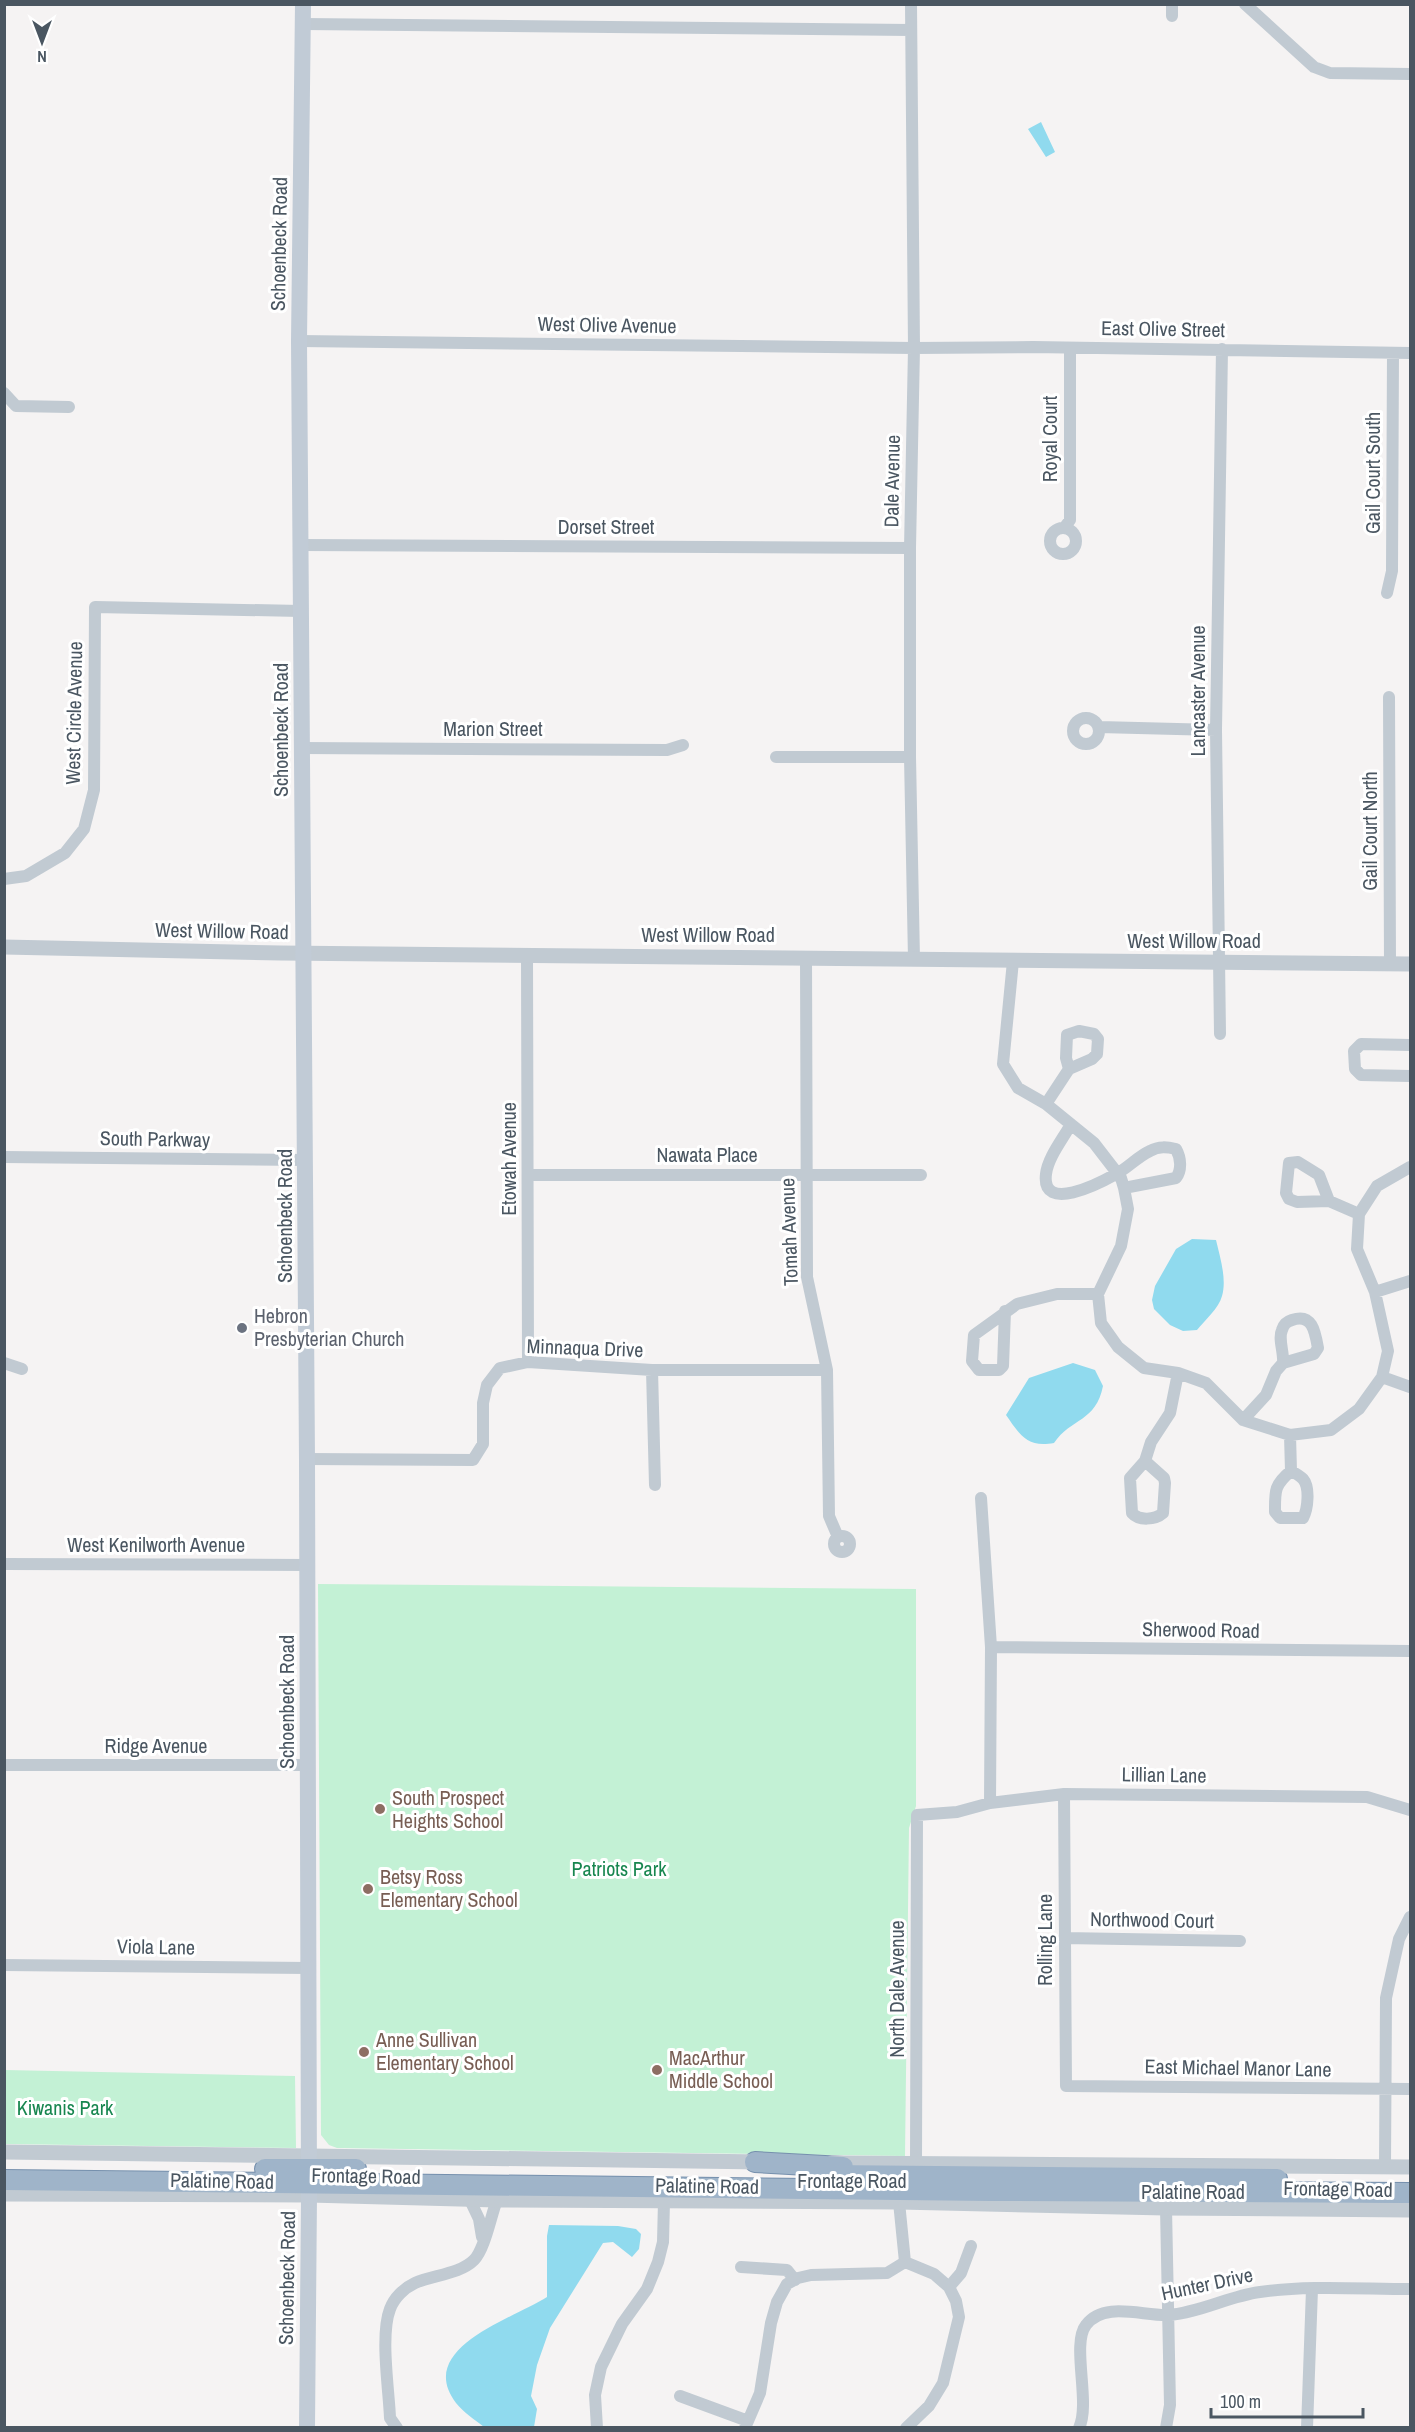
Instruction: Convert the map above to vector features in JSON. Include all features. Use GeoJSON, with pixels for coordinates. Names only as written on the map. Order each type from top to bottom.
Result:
{"type":"FeatureCollection","features":[{"type":"Feature","properties":{"kind":"highway"},"geometry":{"type":"LineString","coordinates":[[755,2162],[993,2176]]}},
{"type":"Feature","properties":{"kind":"highway","name":"Palatine Road"},"geometry":{"type":"LineString","coordinates":[[4,2169],[992,2191],[1410,2193]]}},
{"type":"Feature","properties":{"kind":"highway","name":"Palatine Road"},"geometry":{"type":"LineString","coordinates":[[4,2180],[308,2175],[993,2176],[1410,2180]]}},
{"type":"Feature","properties":{"kind":"main road","name":"Schoenbeck Road"},"geometry":{"type":"LineString","coordinates":[[303,4],[299,340],[308,1565],[307,2427]]}},
{"type":"Feature","properties":{"kind":"street","name":"Dale Avenue"},"geometry":{"type":"LineString","coordinates":[[911,4],[914,348],[910,548],[910,757],[914,959]]}},
{"type":"Feature","properties":{"kind":"street"},"geometry":{"type":"LineString","coordinates":[[1245,4],[1314,67],[1330,73],[1410,74]]}},
{"type":"Feature","properties":{"kind":"street"},"geometry":{"type":"LineString","coordinates":[[303,24],[911,30]]}},
{"type":"Feature","properties":{"kind":"street","name":"West Olive Avenue"},"geometry":{"type":"LineString","coordinates":[[299,340],[914,348]]}},
{"type":"Feature","properties":{"kind":"street","name":"East Olive Street"},"geometry":{"type":"LineString","coordinates":[[914,348],[1221,349],[1410,353]]}},
{"type":"Feature","properties":{"kind":"street","name":"Royal Court"},"geometry":{"type":"LineString","coordinates":[[1064,528],[1070,520],[1070,348]]}},
{"type":"Feature","properties":{"kind":"street","name":"Lancaster Avenue"},"geometry":{"type":"LineString","coordinates":[[1220,1034],[1216,730],[1221,349]]}},
{"type":"Feature","properties":{"kind":"street","name":"Gail Court South"},"geometry":{"type":"LineString","coordinates":[[1387,593],[1392,571],[1393,353]]}},
{"type":"Feature","properties":{"kind":"street"},"geometry":{"type":"LineString","coordinates":[[4,393],[16,406],[69,407]]}},
{"type":"Feature","properties":{"kind":"street","name":"Dorset Street"},"geometry":{"type":"LineString","coordinates":[[301,546],[910,548]]}},
{"type":"Feature","properties":{"kind":"street","name":"West Circle Avenue"},"geometry":{"type":"LineString","coordinates":[[4,879],[26,876],[65,853],[84,829],[94,790],[95,607],[302,611]]}},
{"type":"Feature","properties":{"kind":"street","name":"Gail Court North"},"geometry":{"type":"LineString","coordinates":[[1389,697],[1390,964]]}},
{"type":"Feature","properties":{"kind":"street"},"geometry":{"type":"LineString","coordinates":[[1099,728],[1216,730]]}},
{"type":"Feature","properties":{"kind":"street","name":"Marion Street"},"geometry":{"type":"LineString","coordinates":[[302,748],[667,750],[683,745]]}},
{"type":"Feature","properties":{"kind":"street"},"geometry":{"type":"LineString","coordinates":[[776,757],[910,757]]}},
{"type":"Feature","properties":{"kind":"street","name":"West Willow Road"},"geometry":{"type":"LineString","coordinates":[[4,947],[304,953],[1410,964]]}},
{"type":"Feature","properties":{"kind":"street","name":"Etowah Avenue"},"geometry":{"type":"LineString","coordinates":[[527,955],[528,1362]]}},
{"type":"Feature","properties":{"kind":"street","name":"Tomah Avenue"},"geometry":{"type":"LineString","coordinates":[[806,957],[807,1277],[827,1370],[829,1516],[838,1537]]}},
{"type":"Feature","properties":{"kind":"street"},"geometry":{"type":"LineString","coordinates":[[1013,961],[1003,1064],[1018,1088],[1046,1104],[1094,1143],[1118,1173],[1124,1188],[1128,1209],[1121,1245],[1098,1294],[1101,1323],[1118,1347],[1144,1368],[1178,1373],[1206,1383],[1243,1420],[1290,1435],[1331,1430],[1359,1409],[1382,1377],[1388,1351],[1375,1292],[1356,1249],[1359,1214],[1377,1186],[1410,1167]]}},
{"type":"Feature","properties":{"kind":"street"},"geometry":{"type":"LineString","coordinates":[[1410,1045],[1361,1044],[1354,1051],[1355,1069],[1360,1075],[1410,1077]]}},
{"type":"Feature","properties":{"kind":"street"},"geometry":{"type":"LineString","coordinates":[[1046,1104],[1069,1070]]}},
{"type":"Feature","properties":{"kind":"street"},"geometry":{"type":"LineString","coordinates":[[1071,1124],[1046,1172],[1046,1182],[1051,1190],[1062,1195],[1071,1194],[1118,1173],[1139,1157],[1160,1147],[1176,1149],[1179,1155],[1179,1174],[1176,1178],[1124,1188]]}},
{"type":"Feature","properties":{"kind":"street","name":"South Parkway"},"geometry":{"type":"LineString","coordinates":[[4,1157],[305,1160]]}},
{"type":"Feature","properties":{"kind":"street","name":"Nawata Place"},"geometry":{"type":"LineString","coordinates":[[529,1175],[921,1175]]}},
{"type":"Feature","properties":{"kind":"street"},"geometry":{"type":"LineString","coordinates":[[1329,1201],[1359,1214]]}},
{"type":"Feature","properties":{"kind":"street"},"geometry":{"type":"LineString","coordinates":[[1375,1292],[1410,1281]]}},
{"type":"Feature","properties":{"kind":"street"},"geometry":{"type":"LineString","coordinates":[[1005,1311],[1003,1366],[999,1370],[979,1370],[972,1361],[974,1335],[1005,1311],[1017,1304],[1057,1294],[1098,1294]]}},
{"type":"Feature","properties":{"kind":"street","name":"Minnaqua Drive"},"geometry":{"type":"LineString","coordinates":[[307,1459],[473,1460],[483,1444],[483,1403],[487,1385],[500,1368],[528,1362],[652,1370],[827,1370]]}},
{"type":"Feature","properties":{"kind":"street"},"geometry":{"type":"LineString","coordinates":[[4,1363],[22,1369]]}},
{"type":"Feature","properties":{"kind":"street"},"geometry":{"type":"LineString","coordinates":[[1243,1420],[1262,1400],[1276,1371],[1283,1363]]}},
{"type":"Feature","properties":{"kind":"street"},"geometry":{"type":"LineString","coordinates":[[652,1370],[655,1485]]}},
{"type":"Feature","properties":{"kind":"street"},"geometry":{"type":"LineString","coordinates":[[1145,1461],[1164,1478],[1165,1483],[1163,1513],[1155,1518],[1135,1517],[1130,1508],[1131,1478],[1145,1461],[1151,1442],[1170,1413],[1178,1373]]}},
{"type":"Feature","properties":{"kind":"street"},"geometry":{"type":"LineString","coordinates":[[1382,1377],[1410,1387]]}},
{"type":"Feature","properties":{"kind":"street"},"geometry":{"type":"LineString","coordinates":[[1290,1435],[1291,1470]]}},
{"type":"Feature","properties":{"kind":"street"},"geometry":{"type":"LineString","coordinates":[[981,1498],[991,1647],[990,1803]]}},
{"type":"Feature","properties":{"kind":"street","name":"West Kenilworth Avenue"},"geometry":{"type":"LineString","coordinates":[[4,1564],[308,1565]]}},
{"type":"Feature","properties":{"kind":"street","name":"Sherwood Road"},"geometry":{"type":"LineString","coordinates":[[991,1647],[1410,1652]]}},
{"type":"Feature","properties":{"kind":"street","name":"Ridge Avenue"},"geometry":{"type":"LineString","coordinates":[[4,1765],[307,1765]]}},
{"type":"Feature","properties":{"kind":"street","name":"Lillian Lane"},"geometry":{"type":"LineString","coordinates":[[917,1815],[957,1812],[990,1803],[1064,1794],[1367,1797],[1410,1810]]}},
{"type":"Feature","properties":{"kind":"street","name":"Rolling Lane"},"geometry":{"type":"LineString","coordinates":[[1064,1794],[1066,2086]]}},
{"type":"Feature","properties":{"kind":"street","name":"North Dale Avenue"},"geometry":{"type":"LineString","coordinates":[[916,2163],[917,1815]]}},
{"type":"Feature","properties":{"kind":"street"},"geometry":{"type":"LineString","coordinates":[[1385,2166],[1386,1998],[1399,1940],[1410,1917]]}},
{"type":"Feature","properties":{"kind":"street","name":"Northwood Court"},"geometry":{"type":"LineString","coordinates":[[1064,1938],[1240,1941]]}},
{"type":"Feature","properties":{"kind":"street","name":"Viola Lane"},"geometry":{"type":"LineString","coordinates":[[4,1965],[308,1968]]}},
{"type":"Feature","properties":{"kind":"street","name":"East Michael Manor Lane"},"geometry":{"type":"LineString","coordinates":[[1066,2086],[1410,2089]]}},
{"type":"Feature","properties":{"kind":"street","name":"Frontage Road"},"geometry":{"type":"LineString","coordinates":[[4,2152],[308,2175],[470,2200],[899,2202],[1166,2208],[1410,2210]]}},
{"type":"Feature","properties":{"kind":"street","name":"Frontage Road"},"geometry":{"type":"LineString","coordinates":[[4,2194],[308,2175],[755,2162],[1410,2167]]}},
{"type":"Feature","properties":{"kind":"street"},"geometry":{"type":"LineString","coordinates":[[470,2200],[479,2220],[483,2242]]}},
{"type":"Feature","properties":{"kind":"street"},"geometry":{"type":"LineString","coordinates":[[397,2427],[390,2418],[386,2340],[390,2309],[399,2294],[414,2284],[469,2264],[478,2254],[497,2200]]}},
{"type":"Feature","properties":{"kind":"street"},"geometry":{"type":"LineString","coordinates":[[597,2427],[595,2395],[601,2367],[622,2324],[647,2289],[658,2262],[663,2242],[664,2201]]}},
{"type":"Feature","properties":{"kind":"street"},"geometry":{"type":"LineString","coordinates":[[899,2202],[905,2262]]}},
{"type":"Feature","properties":{"kind":"street"},"geometry":{"type":"LineString","coordinates":[[1166,2208],[1170,2405],[1166,2427]]}},
{"type":"Feature","properties":{"kind":"street"},"geometry":{"type":"LineString","coordinates":[[949,2287],[961,2273],[971,2246]]}},
{"type":"Feature","properties":{"kind":"street"},"geometry":{"type":"LineString","coordinates":[[680,2396],[747,2424],[760,2393],[771,2323],[777,2302],[788,2284],[811,2274],[887,2273],[905,2262]]}},
{"type":"Feature","properties":{"kind":"street"},"geometry":{"type":"LineString","coordinates":[[905,2262],[934,2274],[949,2287],[956,2301],[959,2317],[943,2383],[929,2406],[906,2427]]}},
{"type":"Feature","properties":{"kind":"street"},"geometry":{"type":"LineString","coordinates":[[741,2267],[787,2270],[795,2280]]}},
{"type":"Feature","properties":{"kind":"street"},"geometry":{"type":"LineString","coordinates":[[1307,2427],[1312,2289]]}},
{"type":"Feature","properties":{"kind":"street","name":"Hunter Drive"},"geometry":{"type":"LineString","coordinates":[[1079,2427],[1083,2411],[1080,2353],[1083,2327],[1092,2318],[1104,2312],[1169,2315],[1250,2293],[1312,2289],[1410,2289]]}},
{"type":"Feature","properties":{"kind":"green space","name":"Patriots Park"},"geometry":{"type":"Polygon","coordinates":[[[318,1584],[916,1589],[916,1806],[909,1828],[905,2156],[337,2148],[329,2145],[321,2135],[318,1584]]]}},
{"type":"Feature","properties":{"kind":"green space","name":"Kiwanis Park"},"geometry":{"type":"Polygon","coordinates":[[[5,2070],[295,2076],[296,2148],[5,2144],[5,2070]]]}},
{"type":"Feature","properties":{"kind":"water"},"geometry":{"type":"Polygon","coordinates":[[[1041,122],[1055,152],[1046,157],[1028,129],[1041,122]]]}},
{"type":"Feature","properties":{"kind":"water"},"geometry":{"type":"Polygon","coordinates":[[[1192,1239],[1216,1240],[1224,1282],[1222,1296],[1211,1314],[1197,1330],[1183,1331],[1170,1325],[1154,1309],[1152,1300],[1155,1286],[1176,1249],[1192,1239]]]}},
{"type":"Feature","properties":{"kind":"water"},"geometry":{"type":"Polygon","coordinates":[[[1073,1363],[1095,1370],[1103,1386],[1100,1398],[1089,1413],[1054,1443],[1031,1442],[1020,1434],[1006,1415],[1029,1378],[1073,1363]]]}},
{"type":"Feature","properties":{"kind":"water"},"geometry":{"type":"Polygon","coordinates":[[[549,2225],[618,2226],[636,2229],[641,2234],[639,2249],[632,2257],[613,2242],[603,2243],[550,2328],[537,2365],[531,2396],[537,2409],[534,2427],[484,2427],[456,2403],[447,2384],[448,2366],[458,2351],[474,2337],[547,2297],[549,2225]]]}},
{"type":"Feature","properties":{"kind":"place","name":"Hebron Presbyterian Church"},"geometry":{"type":"Point","coordinates":[242,1328]}},
{"type":"Feature","properties":{"kind":"place","name":"South Prospect Heights School"},"geometry":{"type":"Point","coordinates":[380,1809]}},
{"type":"Feature","properties":{"kind":"place","name":"Betsy Ross Elementary School"},"geometry":{"type":"Point","coordinates":[368,1889]}},
{"type":"Feature","properties":{"kind":"place","name":"Anne Sullivan Elementary School"},"geometry":{"type":"Point","coordinates":[364,2052]}},
{"type":"Feature","properties":{"kind":"place","name":"MacArthur Middle School"},"geometry":{"type":"Point","coordinates":[657,2070]}}]}
